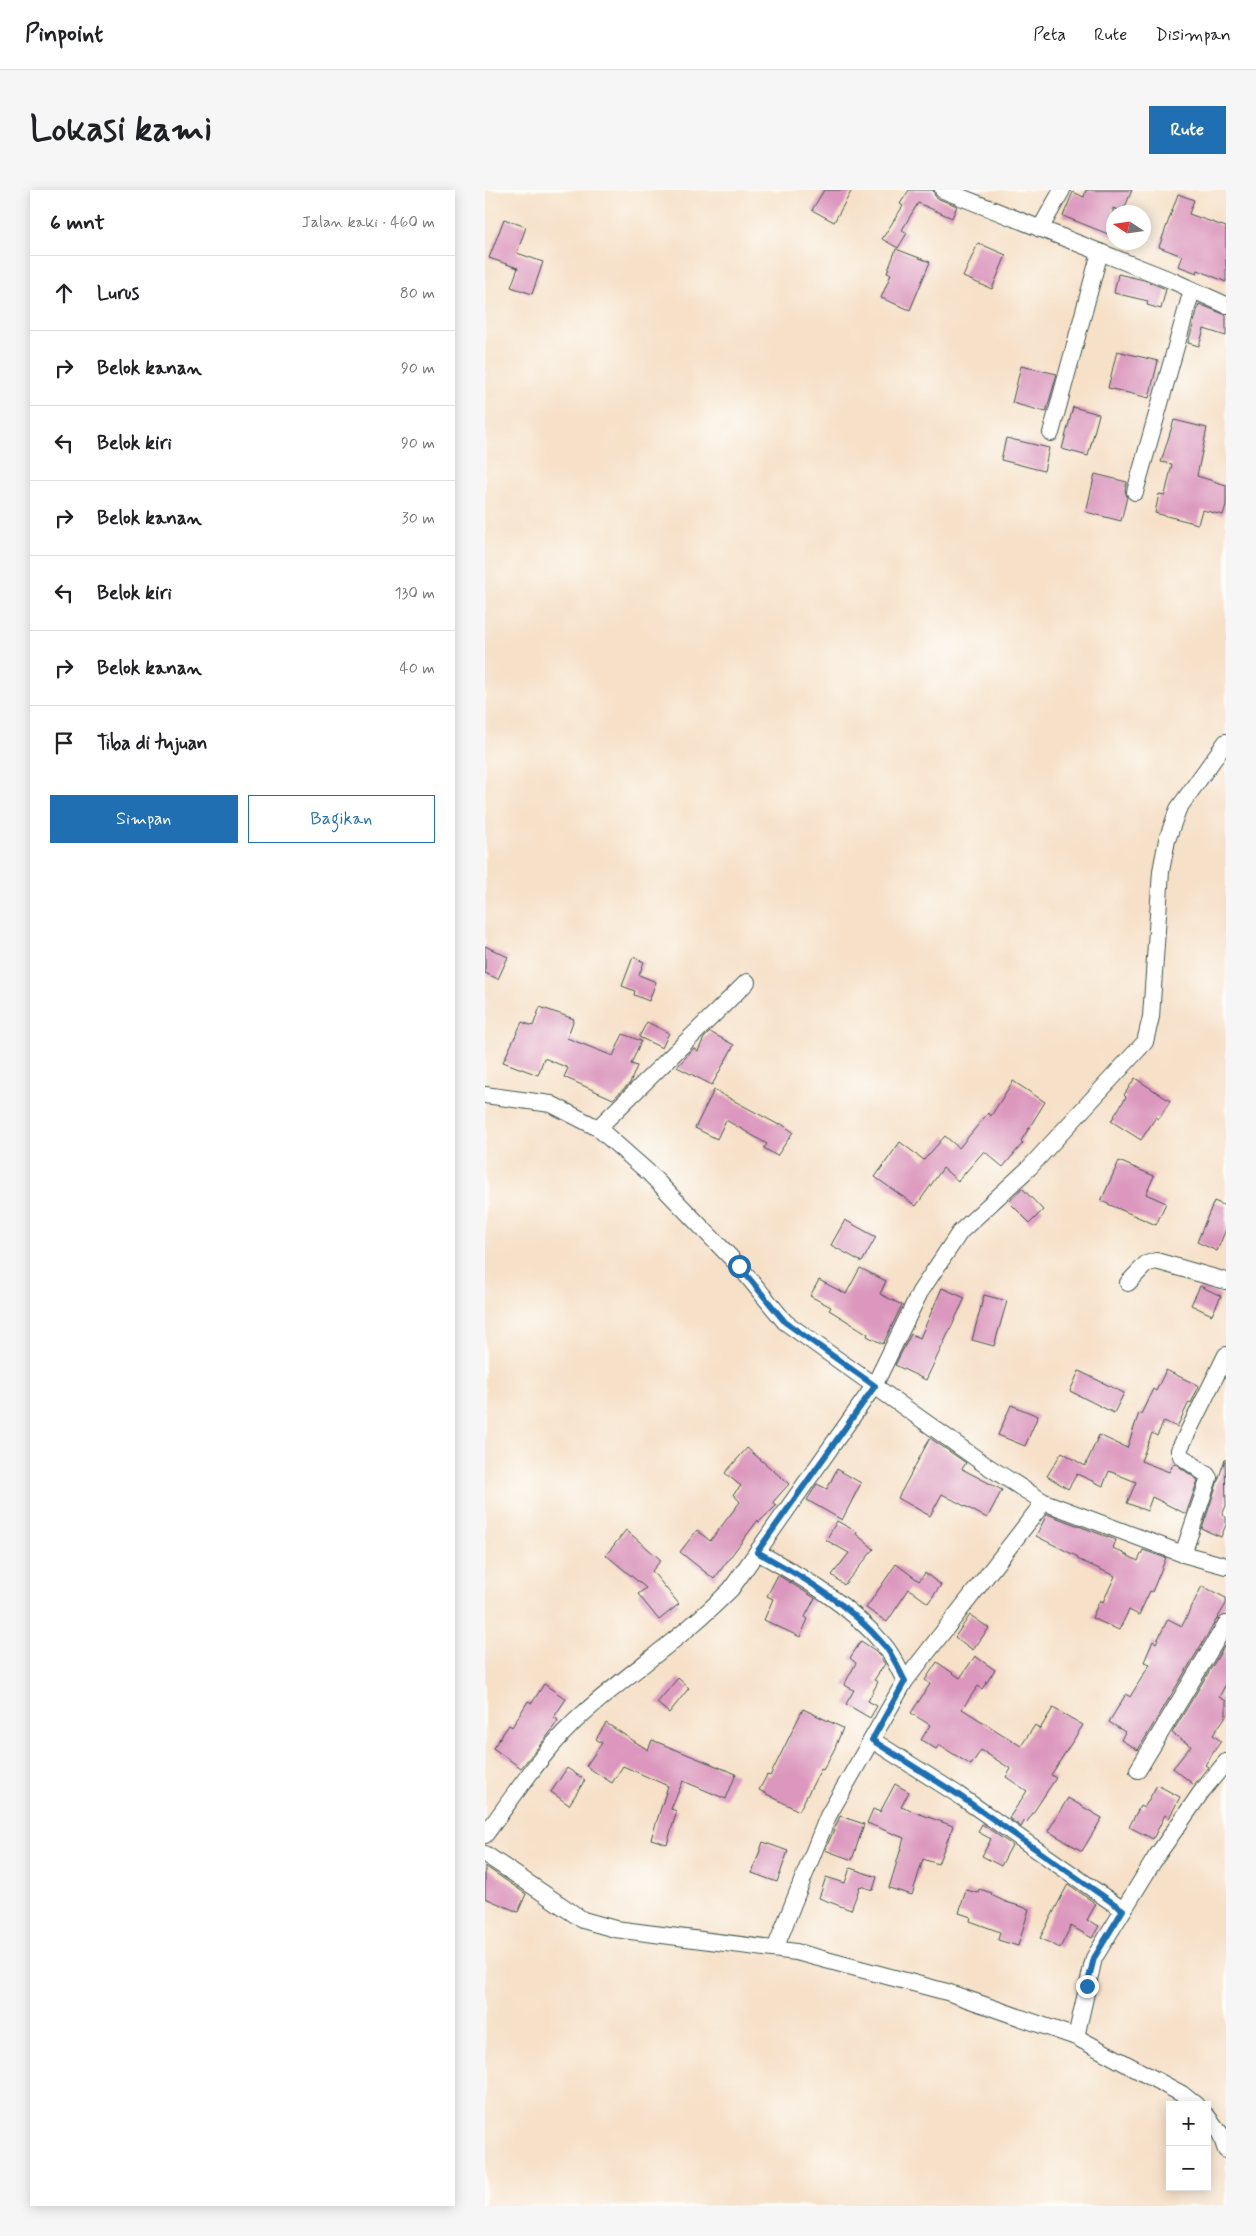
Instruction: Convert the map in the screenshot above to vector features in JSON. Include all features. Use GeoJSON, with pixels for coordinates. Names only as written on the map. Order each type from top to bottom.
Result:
{"type":"FeatureCollection","features":[{"type":"Feature","properties":{"kind":"street"},"geometry":{"type":"LineString","coordinates":[[943,190],[1040,230],[1100,252],[1226,306]]}},
{"type":"Feature","properties":{"kind":"street"},"geometry":{"type":"LineString","coordinates":[[1040,230],[1063,190]]}},
{"type":"Feature","properties":{"kind":"street"},"geometry":{"type":"LineString","coordinates":[[1051,433],[1100,252]]}},
{"type":"Feature","properties":{"kind":"street"},"geometry":{"type":"LineString","coordinates":[[1135,492],[1192,290]]}},
{"type":"Feature","properties":{"kind":"street"},"geometry":{"type":"LineString","coordinates":[[485,1835],[546,1752],[578,1719],[703,1618],[731,1589],[875,1386],[920,1292],[960,1232],[1029,1168],[1145,1042],[1151,1017],[1161,871],[1167,840],[1179,809],[1226,742]]}},
{"type":"Feature","properties":{"kind":"street"},"geometry":{"type":"LineString","coordinates":[[598,1128],[747,982]]}},
{"type":"Feature","properties":{"kind":"street"},"geometry":{"type":"LineString","coordinates":[[485,1095],[551,1104],[598,1128],[649,1173],[739,1266],[785,1322],[984,1464],[1044,1502],[1183,1554],[1226,1566]]}},
{"type":"Feature","properties":{"kind":"street"},"geometry":{"type":"LineString","coordinates":[[1128,1283],[1146,1264],[1156,1261],[1226,1281]]}},
{"type":"Feature","properties":{"kind":"street"},"geometry":{"type":"LineString","coordinates":[[1183,1554],[1209,1478],[1207,1474],[1181,1456],[1179,1450],[1226,1355]]}},
{"type":"Feature","properties":{"kind":"street"},"geometry":{"type":"LineString","coordinates":[[775,1949],[828,1816],[905,1681],[1044,1502]]}},
{"type":"Feature","properties":{"kind":"street"},"geometry":{"type":"LineString","coordinates":[[757,1552],[806,1579],[844,1606],[885,1646],[905,1681]]}},
{"type":"Feature","properties":{"kind":"street"},"geometry":{"type":"LineString","coordinates":[[1138,1770],[1226,1624]]}},
{"type":"Feature","properties":{"kind":"street"},"geometry":{"type":"LineString","coordinates":[[872,1740],[957,1794],[1123,1910]]}},
{"type":"Feature","properties":{"kind":"street"},"geometry":{"type":"LineString","coordinates":[[1076,2037],[1094,1958],[1155,1857],[1202,1791],[1226,1762]]}},
{"type":"Feature","properties":{"kind":"street"},"geometry":{"type":"LineString","coordinates":[[485,1854],[583,1920],[615,1929],[796,1952],[947,1992],[1076,2037],[1182,2094],[1191,2101]]}},
{"type":"Feature","properties":{"kind":"street"},"geometry":{"type":"LineString","coordinates":[[1211,2121],[1220,2133],[1226,2150]]}},
{"type":"Feature","properties":{"kind":"building"},"geometry":{"type":"Polygon","coordinates":[[[824,190],[852,190],[834,222],[812,210],[824,190]]]}},
{"type":"Feature","properties":{"kind":"building"},"geometry":{"type":"Polygon","coordinates":[[[909,190],[933,190],[935,196],[939,199],[957,206],[952,218],[918,203],[902,230],[907,233],[898,248],[882,239],[903,206],[900,204],[909,190]]]}},
{"type":"Feature","properties":{"kind":"building"},"geometry":{"type":"Polygon","coordinates":[[[1086,190],[1132,190],[1126,205],[1106,205],[1106,233],[1063,216],[1073,192],[1084,197],[1086,190]]]}},
{"type":"Feature","properties":{"kind":"building"},"geometry":{"type":"Polygon","coordinates":[[[1178,194],[1194,200],[1189,214],[1226,227],[1226,282],[1198,270],[1197,273],[1178,266],[1182,256],[1159,247],[1178,194]]]}},
{"type":"Feature","properties":{"kind":"building"},"geometry":{"type":"Polygon","coordinates":[[[504,219],[526,227],[517,253],[543,262],[532,294],[511,287],[518,268],[489,258],[504,219]]]}},
{"type":"Feature","properties":{"kind":"building"},"geometry":{"type":"Polygon","coordinates":[[[978,243],[1006,255],[992,289],[963,277],[978,243]]]}},
{"type":"Feature","properties":{"kind":"building"},"geometry":{"type":"Polygon","coordinates":[[[896,249],[930,262],[910,310],[881,298],[891,274],[887,273],[896,249]]]}},
{"type":"Feature","properties":{"kind":"building"},"geometry":{"type":"Polygon","coordinates":[[[1118,274],[1144,280],[1166,289],[1161,309],[1147,305],[1148,301],[1114,293],[1118,274]]]}},
{"type":"Feature","properties":{"kind":"building"},"geometry":{"type":"Polygon","coordinates":[[[1199,304],[1226,315],[1226,336],[1204,329],[1199,346],[1188,343],[1199,304]]]}},
{"type":"Feature","properties":{"kind":"building"},"geometry":{"type":"Polygon","coordinates":[[[1117,351],[1158,361],[1149,398],[1108,388],[1117,351]]]}},
{"type":"Feature","properties":{"kind":"building"},"geometry":{"type":"Polygon","coordinates":[[[1021,366],[1057,374],[1046,412],[1012,403],[1021,366]]]}},
{"type":"Feature","properties":{"kind":"building"},"geometry":{"type":"Polygon","coordinates":[[[1073,407],[1099,414],[1088,456],[1062,449],[1073,407]]]}},
{"type":"Feature","properties":{"kind":"building"},"geometry":{"type":"Polygon","coordinates":[[[1174,420],[1207,428],[1197,476],[1226,485],[1226,505],[1223,515],[1202,510],[1198,524],[1155,513],[1159,494],[1165,495],[1172,464],[1161,462],[1174,420]]]}},
{"type":"Feature","properties":{"kind":"building"},"geometry":{"type":"Polygon","coordinates":[[[1006,438],[1049,448],[1044,471],[1001,460],[1006,438]]]}},
{"type":"Feature","properties":{"kind":"building"},"geometry":{"type":"Polygon","coordinates":[[[1095,474],[1127,482],[1125,490],[1127,497],[1121,521],[1086,512],[1095,474]]]}},
{"type":"Feature","properties":{"kind":"building"},"geometry":{"type":"Polygon","coordinates":[[[485,946],[508,957],[498,979],[485,973],[485,946]]]}},
{"type":"Feature","properties":{"kind":"building"},"geometry":{"type":"Polygon","coordinates":[[[633,957],[644,962],[639,975],[656,982],[649,1001],[634,995],[635,991],[622,986],[633,957]]]}},
{"type":"Feature","properties":{"kind":"building"},"geometry":{"type":"Polygon","coordinates":[[[540,1007],[574,1019],[567,1038],[613,1056],[623,1034],[641,1041],[631,1064],[637,1066],[630,1083],[613,1099],[564,1077],[568,1068],[544,1058],[538,1075],[503,1062],[522,1022],[533,1026],[540,1007]]]}},
{"type":"Feature","properties":{"kind":"building"},"geometry":{"type":"Polygon","coordinates":[[[647,1022],[669,1033],[662,1048],[639,1037],[647,1022]]]}},
{"type":"Feature","properties":{"kind":"building"},"geometry":{"type":"Polygon","coordinates":[[[710,1032],[734,1045],[712,1085],[677,1067],[694,1048],[698,1051],[704,1038],[710,1032]]]}},
{"type":"Feature","properties":{"kind":"building"},"geometry":{"type":"Polygon","coordinates":[[[1135,1078],[1170,1101],[1159,1119],[1156,1117],[1141,1140],[1111,1121],[1135,1078]]]}},
{"type":"Feature","properties":{"kind":"building"},"geometry":{"type":"Polygon","coordinates":[[[1013,1081],[1045,1102],[1021,1141],[1023,1143],[1003,1167],[984,1151],[958,1181],[943,1168],[916,1206],[875,1177],[900,1142],[924,1160],[945,1136],[959,1148],[988,1113],[991,1116],[1013,1081]]]}},
{"type":"Feature","properties":{"kind":"building"},"geometry":{"type":"Polygon","coordinates":[[[714,1090],[779,1125],[780,1123],[793,1132],[777,1156],[764,1148],[767,1144],[726,1120],[717,1139],[695,1128],[714,1090]]]}},
{"type":"Feature","properties":{"kind":"building"},"geometry":{"type":"Polygon","coordinates":[[[1119,1161],[1154,1176],[1146,1194],[1166,1203],[1156,1225],[1101,1201],[1119,1161]]]}},
{"type":"Feature","properties":{"kind":"building"},"geometry":{"type":"Polygon","coordinates":[[[1022,1188],[1043,1210],[1030,1223],[1009,1202],[1022,1188]]]}},
{"type":"Feature","properties":{"kind":"building"},"geometry":{"type":"Polygon","coordinates":[[[1214,1201],[1226,1206],[1226,1229],[1217,1251],[1197,1242],[1214,1201]]]}},
{"type":"Feature","properties":{"kind":"building"},"geometry":{"type":"Polygon","coordinates":[[[845,1220],[876,1237],[862,1262],[831,1245],[845,1220]]]}},
{"type":"Feature","properties":{"kind":"building"},"geometry":{"type":"Polygon","coordinates":[[[860,1268],[886,1281],[880,1294],[902,1305],[883,1344],[867,1336],[868,1334],[829,1310],[831,1307],[810,1296],[819,1280],[846,1294],[860,1268]]]}},
{"type":"Feature","properties":{"kind":"building"},"geometry":{"type":"Polygon","coordinates":[[[1200,1286],[1221,1296],[1212,1315],[1191,1305],[1200,1286]]]}},
{"type":"Feature","properties":{"kind":"building"},"geometry":{"type":"Polygon","coordinates":[[[942,1288],[965,1298],[926,1380],[895,1365],[911,1334],[920,1338],[942,1288]]]}},
{"type":"Feature","properties":{"kind":"building"},"geometry":{"type":"Polygon","coordinates":[[[984,1295],[1007,1301],[994,1346],[972,1340],[984,1295]]]}},
{"type":"Feature","properties":{"kind":"building"},"geometry":{"type":"Polygon","coordinates":[[[1166,1370],[1199,1386],[1177,1427],[1164,1421],[1157,1436],[1152,1433],[1141,1461],[1169,1472],[1174,1463],[1198,1480],[1186,1514],[1152,1497],[1147,1511],[1127,1503],[1136,1482],[1109,1471],[1103,1486],[1077,1474],[1068,1489],[1047,1476],[1062,1452],[1085,1466],[1099,1435],[1127,1448],[1139,1413],[1141,1414],[1153,1389],[1156,1391],[1166,1370]]]}},
{"type":"Feature","properties":{"kind":"building"},"geometry":{"type":"Polygon","coordinates":[[[1079,1371],[1124,1393],[1114,1413],[1070,1391],[1079,1371]]]}},
{"type":"Feature","properties":{"kind":"building"},"geometry":{"type":"Polygon","coordinates":[[[1011,1405],[1038,1416],[1025,1446],[998,1435],[1011,1405]]]}},
{"type":"Feature","properties":{"kind":"building"},"geometry":{"type":"Polygon","coordinates":[[[930,1438],[966,1463],[962,1469],[1002,1490],[987,1518],[942,1494],[930,1516],[898,1498],[930,1438]]]}},
{"type":"Feature","properties":{"kind":"building"},"geometry":{"type":"Polygon","coordinates":[[[747,1448],[789,1484],[773,1502],[776,1506],[759,1522],[758,1520],[714,1579],[680,1552],[697,1530],[710,1541],[740,1502],[733,1494],[741,1486],[725,1473],[747,1448]]]}},
{"type":"Feature","properties":{"kind":"building"},"geometry":{"type":"Polygon","coordinates":[[[1225,1459],[1226,1506],[1222,1515],[1226,1517],[1226,1525],[1221,1537],[1202,1529],[1225,1459]]]}},
{"type":"Feature","properties":{"kind":"building"},"geometry":{"type":"Polygon","coordinates":[[[837,1469],[861,1483],[842,1520],[807,1500],[817,1484],[827,1489],[837,1469]]]}},
{"type":"Feature","properties":{"kind":"building"},"geometry":{"type":"Polygon","coordinates":[[[1047,1514],[1116,1540],[1113,1548],[1138,1561],[1143,1550],[1166,1558],[1152,1592],[1150,1591],[1139,1615],[1129,1610],[1119,1630],[1092,1618],[1100,1600],[1103,1602],[1115,1576],[1077,1559],[1078,1557],[1036,1536],[1047,1514]]]}},
{"type":"Feature","properties":{"kind":"building"},"geometry":{"type":"Polygon","coordinates":[[[837,1521],[857,1532],[856,1534],[874,1549],[844,1585],[832,1575],[849,1553],[826,1540],[837,1521]]]}},
{"type":"Feature","properties":{"kind":"building"},"geometry":{"type":"Polygon","coordinates":[[[626,1530],[661,1560],[652,1571],[679,1604],[659,1620],[638,1594],[646,1588],[606,1555],[626,1530]]]}},
{"type":"Feature","properties":{"kind":"building"},"geometry":{"type":"Polygon","coordinates":[[[896,1564],[919,1581],[925,1573],[941,1585],[928,1603],[909,1589],[887,1622],[866,1608],[896,1564]]]}},
{"type":"Feature","properties":{"kind":"building"},"geometry":{"type":"Polygon","coordinates":[[[778,1575],[815,1598],[805,1617],[808,1619],[800,1637],[764,1620],[773,1599],[767,1596],[778,1575]]]}},
{"type":"Feature","properties":{"kind":"building"},"geometry":{"type":"Polygon","coordinates":[[[1202,1586],[1226,1598],[1226,1604],[1138,1750],[1121,1740],[1125,1732],[1109,1722],[1126,1694],[1130,1697],[1150,1664],[1144,1662],[1153,1641],[1156,1643],[1168,1619],[1182,1626],[1202,1586]]]}},
{"type":"Feature","properties":{"kind":"building"},"geometry":{"type":"Polygon","coordinates":[[[970,1615],[989,1628],[973,1650],[955,1637],[970,1615]]]}},
{"type":"Feature","properties":{"kind":"building"},"geometry":{"type":"Polygon","coordinates":[[[861,1641],[876,1651],[885,1664],[874,1680],[878,1682],[868,1701],[877,1706],[870,1718],[846,1704],[854,1690],[844,1685],[856,1663],[850,1658],[861,1641]]]}},
{"type":"Feature","properties":{"kind":"building"},"geometry":{"type":"Polygon","coordinates":[[[1225,1645],[1226,1684],[1219,1697],[1226,1701],[1226,1716],[1213,1735],[1221,1741],[1205,1765],[1208,1767],[1194,1785],[1173,1768],[1191,1746],[1172,1733],[1225,1645]]]}},
{"type":"Feature","properties":{"kind":"building"},"geometry":{"type":"Polygon","coordinates":[[[975,1656],[995,1670],[982,1689],[978,1686],[962,1709],[1021,1746],[1035,1725],[1040,1729],[1053,1708],[1083,1725],[1051,1775],[1056,1778],[1027,1822],[1025,1820],[1021,1827],[1009,1818],[1027,1791],[1006,1777],[1011,1769],[981,1750],[971,1765],[939,1745],[936,1749],[921,1740],[930,1725],[911,1713],[930,1684],[925,1680],[937,1662],[960,1678],[975,1656]]]}},
{"type":"Feature","properties":{"kind":"building"},"geometry":{"type":"Polygon","coordinates":[[[678,1678],[689,1688],[669,1713],[657,1703],[678,1678]]]}},
{"type":"Feature","properties":{"kind":"building"},"geometry":{"type":"Polygon","coordinates":[[[544,1684],[566,1699],[554,1717],[558,1720],[549,1734],[521,1768],[493,1748],[509,1725],[512,1727],[528,1701],[532,1703],[544,1684]]]}},
{"type":"Feature","properties":{"kind":"building"},"geometry":{"type":"Polygon","coordinates":[[[803,1709],[843,1728],[834,1750],[823,1770],[821,1769],[799,1811],[759,1790],[767,1775],[770,1776],[803,1709]]]}},
{"type":"Feature","properties":{"kind":"building"},"geometry":{"type":"Polygon","coordinates":[[[606,1723],[648,1750],[652,1740],[736,1774],[726,1799],[683,1781],[671,1809],[677,1811],[667,1844],[651,1839],[668,1786],[623,1766],[612,1783],[586,1766],[602,1743],[596,1739],[606,1723]]]}},
{"type":"Feature","properties":{"kind":"building"},"geometry":{"type":"Polygon","coordinates":[[[567,1768],[585,1780],[569,1805],[551,1792],[567,1768]]]}},
{"type":"Feature","properties":{"kind":"building"},"geometry":{"type":"Polygon","coordinates":[[[895,1784],[909,1792],[901,1807],[953,1826],[938,1864],[923,1859],[912,1895],[889,1888],[904,1838],[867,1823],[873,1809],[880,1812],[895,1784]]]}},
{"type":"Feature","properties":{"kind":"building"},"geometry":{"type":"Polygon","coordinates":[[[1157,1785],[1180,1797],[1169,1818],[1165,1815],[1153,1839],[1129,1827],[1140,1806],[1144,1808],[1157,1785]]]}},
{"type":"Feature","properties":{"kind":"building"},"geometry":{"type":"Polygon","coordinates":[[[1068,1798],[1102,1818],[1082,1851],[1048,1831],[1068,1798]]]}},
{"type":"Feature","properties":{"kind":"building"},"geometry":{"type":"Polygon","coordinates":[[[840,1816],[864,1824],[852,1860],[825,1850],[840,1816]]]}},
{"type":"Feature","properties":{"kind":"building"},"geometry":{"type":"Polygon","coordinates":[[[982,1824],[1012,1845],[1001,1866],[982,1856],[991,1839],[978,1832],[982,1824]]]}},
{"type":"Feature","properties":{"kind":"building"},"geometry":{"type":"Polygon","coordinates":[[[763,1842],[788,1851],[777,1882],[752,1873],[763,1842]]]}},
{"type":"Feature","properties":{"kind":"building"},"geometry":{"type":"Polygon","coordinates":[[[485,1866],[526,1894],[518,1912],[485,1898],[485,1866]]]}},
{"type":"Feature","properties":{"kind":"building"},"geometry":{"type":"Polygon","coordinates":[[[850,1868],[877,1877],[873,1890],[860,1886],[851,1910],[819,1898],[826,1877],[845,1883],[850,1868]]]}},
{"type":"Feature","properties":{"kind":"building"},"geometry":{"type":"Polygon","coordinates":[[[1068,1884],[1096,1904],[1087,1920],[1099,1926],[1092,1938],[1071,1926],[1060,1948],[1040,1938],[1068,1884]]]}},
{"type":"Feature","properties":{"kind":"building"},"geometry":{"type":"Polygon","coordinates":[[[979,1889],[992,1893],[991,1895],[1006,1902],[1029,1909],[1018,1946],[998,1940],[1000,1932],[970,1921],[971,1917],[959,1913],[966,1890],[978,1893],[979,1889]]]}},
{"type":"Feature","properties":{"kind":"route"},"geometry":{"type":"LineString","coordinates":[[739,1266],[785,1322],[875,1386],[757,1552],[806,1579],[844,1606],[885,1646],[905,1681],[872,1740],[957,1794],[1123,1910],[1094,1958],[1087,1986]]}}]}
